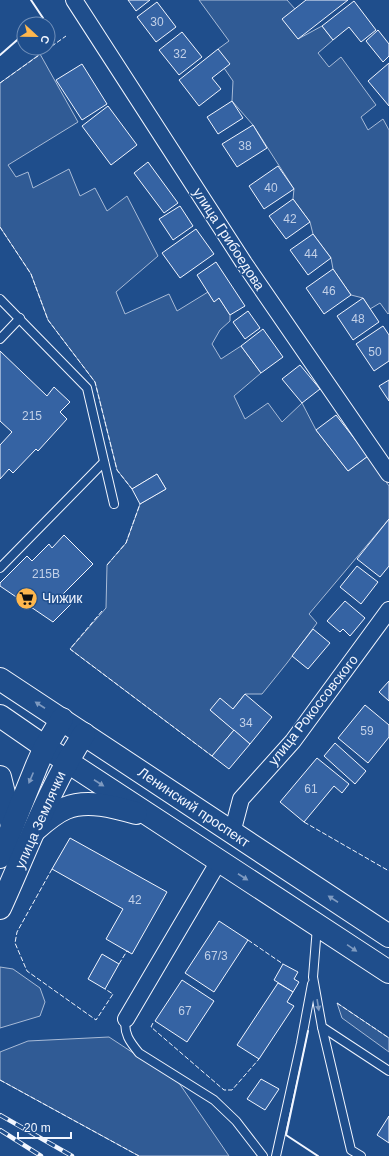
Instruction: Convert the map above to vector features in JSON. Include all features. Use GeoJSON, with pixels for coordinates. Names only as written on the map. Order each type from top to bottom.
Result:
{"type":"FeatureCollection","features":[{"type":"Feature","properties":{"kind":"main road","name":"Ленинский проспект"},"geometry":{"type":"LineString","coordinates":[[0,679],[389,936]]}},
{"type":"Feature","properties":{"kind":"main road"},"geometry":{"type":"LineString","coordinates":[[0,716],[389,972]]}},
{"type":"Feature","properties":{"kind":"main road","name":"улица Землячки"},"geometry":{"type":"LineString","coordinates":[[0,857],[45,747],[62,719]]}},
{"type":"Feature","properties":{"kind":"main road","name":"улица Землячки"},"geometry":{"type":"LineString","coordinates":[[0,908],[51,791],[84,734]]}},
{"type":"Feature","properties":{"kind":"main road"},"geometry":{"type":"LineString","coordinates":[[0,777],[12,826]]}},
{"type":"Feature","properties":{"kind":"main road"},"geometry":{"type":"LineString","coordinates":[[34,830],[52,816],[66,808],[79,805],[108,806],[156,820]]}},
{"type":"Feature","properties":{"kind":"street","name":"улица Грибоедова"},"geometry":{"type":"LineString","coordinates":[[74,0],[244,263],[389,474]]}},
{"type":"Feature","properties":{"kind":"street","name":"улица Рокоссовского"},"geometry":{"type":"LineString","coordinates":[[232,833],[241,799],[293,741],[389,610]]}},
{"type":"Feature","properties":{"kind":"street"},"geometry":{"type":"LineString","coordinates":[[126,1019],[219,861]]}},
{"type":"Feature","properties":{"kind":"lane"},"geometry":{"type":"LineString","coordinates":[[0,299],[87,388],[114,504]]}},
{"type":"Feature","properties":{"kind":"lane"},"geometry":{"type":"LineString","coordinates":[[0,339],[20,318]]}},
{"type":"Feature","properties":{"kind":"lane"},"geometry":{"type":"LineString","coordinates":[[0,568],[104,462]]}},
{"type":"Feature","properties":{"kind":"lane"},"geometry":{"type":"LineString","coordinates":[[276,1156],[301,1043],[313,977],[317,924]]}},
{"type":"Feature","properties":{"kind":"lane"},"geometry":{"type":"LineString","coordinates":[[313,977],[322,1027],[351,1150],[361,1156]]}},
{"type":"Feature","properties":{"kind":"lane"},"geometry":{"type":"LineString","coordinates":[[126,1019],[124,1026],[125,1032],[138,1053],[214,1100],[236,1121],[263,1156]]}},
{"type":"Feature","properties":{"kind":"lane"},"geometry":{"type":"LineString","coordinates":[[322,1027],[389,1071]]}},
{"type":"Feature","properties":{"kind":"shaded area"},"geometry":{"type":"Polygon","coordinates":[[[199,0],[287,0],[295,9],[298,39],[322,26],[333,40],[318,53],[329,67],[341,57],[376,105],[361,117],[368,130],[383,119],[389,130],[388,314],[380,303],[370,309],[363,298],[351,295],[333,269],[331,258],[313,234],[310,222],[293,199],[294,189],[253,125],[232,101],[233,81],[224,68],[218,49],[229,41],[199,0]]]}},
{"type":"Feature","properties":{"kind":"shaded area"},"geometry":{"type":"Polygon","coordinates":[[[37,56],[41,56],[78,122],[8,165],[16,177],[28,172],[33,188],[69,169],[80,196],[95,188],[107,211],[127,196],[158,256],[116,292],[125,314],[169,294],[177,311],[208,292],[214,301],[219,298],[230,315],[230,321],[220,330],[212,344],[221,359],[241,346],[261,373],[234,396],[245,419],[268,403],[282,422],[302,403],[316,430],[348,471],[368,456],[389,486],[389,519],[309,614],[317,623],[287,663],[262,694],[245,694],[233,709],[210,710],[234,730],[212,756],[70,649],[106,608],[107,565],[126,543],[140,504],[166,489],[157,474],[132,489],[117,470],[95,382],[48,320],[31,274],[0,227],[0,83],[37,56]]]}},
{"type":"Feature","properties":{"kind":"shaded area"},"geometry":{"type":"Polygon","coordinates":[[[0,967],[13,969],[40,988],[45,1002],[40,1016],[0,1028],[0,967]]]}},
{"type":"Feature","properties":{"kind":"shaded area"},"geometry":{"type":"Polygon","coordinates":[[[337,1003],[389,1038],[389,1052],[342,1018],[337,1003]]]}},
{"type":"Feature","properties":{"kind":"shaded area"},"geometry":{"type":"Polygon","coordinates":[[[109,1037],[179,1083],[229,1156],[139,1156],[0,1080],[0,1052],[28,1041],[109,1037]]]}},
{"type":"Feature","properties":{"kind":"building"},"geometry":{"type":"Polygon","coordinates":[[[128,0],[150,0],[136,11],[128,0]]]}},
{"type":"Feature","properties":{"kind":"building"},"geometry":{"type":"Polygon","coordinates":[[[306,0],[348,0],[298,39],[282,19],[306,0]]]}},
{"type":"Feature","properties":{"kind":"building"},"geometry":{"type":"Polygon","coordinates":[[[354,1],[376,30],[361,42],[349,27],[333,40],[322,26],[354,1]]]}},
{"type":"Feature","properties":{"kind":"building"},"geometry":{"type":"Polygon","coordinates":[[[157,2],[176,27],[156,42],[137,17],[157,2]]]}},
{"type":"Feature","properties":{"kind":"building"},"geometry":{"type":"Polygon","coordinates":[[[378,30],[389,44],[389,56],[383,62],[366,41],[378,30]]]}},
{"type":"Feature","properties":{"kind":"building"},"geometry":{"type":"Polygon","coordinates":[[[182,32],[202,57],[179,75],[159,50],[182,32]]]}},
{"type":"Feature","properties":{"kind":"building"},"geometry":{"type":"Polygon","coordinates":[[[218,49],[230,64],[212,78],[221,89],[199,106],[179,80],[218,49]]]}},
{"type":"Feature","properties":{"kind":"building"},"geometry":{"type":"Polygon","coordinates":[[[389,63],[389,106],[368,81],[389,63]]]}},
{"type":"Feature","properties":{"kind":"building"},"geometry":{"type":"Polygon","coordinates":[[[82,64],[107,104],[82,120],[56,80],[82,64]]]}},
{"type":"Feature","properties":{"kind":"building"},"geometry":{"type":"Polygon","coordinates":[[[232,101],[243,118],[218,134],[207,117],[232,101]]]}},
{"type":"Feature","properties":{"kind":"building"},"geometry":{"type":"Polygon","coordinates":[[[108,106],[137,145],[111,165],[82,126],[108,106]]]}},
{"type":"Feature","properties":{"kind":"building"},"geometry":{"type":"Polygon","coordinates":[[[253,125],[267,148],[237,167],[222,144],[253,125]]]}},
{"type":"Feature","properties":{"kind":"building"},"geometry":{"type":"Polygon","coordinates":[[[148,162],[178,203],[164,213],[134,173],[148,162]]]}},
{"type":"Feature","properties":{"kind":"building"},"geometry":{"type":"Polygon","coordinates":[[[278,166],[294,189],[264,209],[249,186],[278,166]]]}},
{"type":"Feature","properties":{"kind":"building"},"geometry":{"type":"Polygon","coordinates":[[[293,199],[310,222],[286,239],[269,216],[293,199]]]}},
{"type":"Feature","properties":{"kind":"building"},"geometry":{"type":"Polygon","coordinates":[[[180,206],[193,226],[173,240],[159,219],[180,206]]]}},
{"type":"Feature","properties":{"kind":"building"},"geometry":{"type":"Polygon","coordinates":[[[196,229],[214,254],[180,278],[162,253],[196,229]]]}},
{"type":"Feature","properties":{"kind":"building"},"geometry":{"type":"Polygon","coordinates":[[[313,234],[331,258],[308,275],[290,250],[313,234]]]}},
{"type":"Feature","properties":{"kind":"building"},"geometry":{"type":"Polygon","coordinates":[[[216,262],[245,306],[230,315],[219,298],[214,302],[197,275],[216,262]]]}},
{"type":"Feature","properties":{"kind":"building"},"geometry":{"type":"Polygon","coordinates":[[[333,269],[351,295],[324,314],[306,288],[333,269]]]}},
{"type":"Feature","properties":{"kind":"building"},"geometry":{"type":"Polygon","coordinates":[[[363,298],[379,322],[353,340],[337,316],[363,298]]]}},
{"type":"Feature","properties":{"kind":"building"},"geometry":{"type":"Polygon","coordinates":[[[248,311],[260,328],[245,339],[233,322],[248,311]]]}},
{"type":"Feature","properties":{"kind":"building"},"geometry":{"type":"Polygon","coordinates":[[[383,326],[389,335],[389,361],[374,371],[356,344],[383,326]]]}},
{"type":"Feature","properties":{"kind":"building"},"geometry":{"type":"Polygon","coordinates":[[[263,329],[283,357],[261,373],[241,346],[263,329]]]}},
{"type":"Feature","properties":{"kind":"building"},"geometry":{"type":"Polygon","coordinates":[[[0,351],[47,396],[54,387],[70,402],[60,412],[67,419],[38,451],[36,449],[13,473],[9,469],[0,479],[0,445],[12,432],[0,421],[0,351]]]}},
{"type":"Feature","properties":{"kind":"building"},"geometry":{"type":"Polygon","coordinates":[[[300,365],[320,389],[302,403],[282,379],[300,365]]]}},
{"type":"Feature","properties":{"kind":"building"},"geometry":{"type":"Polygon","coordinates":[[[389,380],[389,401],[379,386],[389,380]]]}},
{"type":"Feature","properties":{"kind":"building"},"geometry":{"type":"Polygon","coordinates":[[[336,415],[368,456],[348,471],[316,430],[336,415]]]}},
{"type":"Feature","properties":{"kind":"building"},"geometry":{"type":"Polygon","coordinates":[[[157,474],[166,489],[140,504],[132,489],[157,474]]]}},
{"type":"Feature","properties":{"kind":"building"},"geometry":{"type":"Polygon","coordinates":[[[389,519],[389,566],[380,577],[357,559],[389,519]]]}},
{"type":"Feature","properties":{"kind":"building"},"geometry":{"type":"Polygon","coordinates":[[[64,535],[93,564],[63,594],[72,603],[53,622],[0,586],[0,583],[27,556],[32,561],[49,544],[52,548],[64,535]]]}},
{"type":"Feature","properties":{"kind":"building"},"geometry":{"type":"Polygon","coordinates":[[[357,566],[378,582],[361,604],[340,587],[357,566]]]}},
{"type":"Feature","properties":{"kind":"building"},"geometry":{"type":"Polygon","coordinates":[[[345,601],[365,618],[350,636],[343,629],[340,632],[327,621],[345,601]]]}},
{"type":"Feature","properties":{"kind":"building"},"geometry":{"type":"Polygon","coordinates":[[[313,629],[330,643],[308,669],[292,656],[313,629]]]}},
{"type":"Feature","properties":{"kind":"building"},"geometry":{"type":"Polygon","coordinates":[[[389,681],[389,701],[379,692],[389,681]]]}},
{"type":"Feature","properties":{"kind":"building"},"geometry":{"type":"Polygon","coordinates":[[[245,694],[272,717],[250,744],[210,710],[220,698],[233,709],[245,694]]]}},
{"type":"Feature","properties":{"kind":"building"},"geometry":{"type":"Polygon","coordinates":[[[365,705],[389,725],[389,737],[368,763],[338,738],[365,705]]]}},
{"type":"Feature","properties":{"kind":"building"},"geometry":{"type":"Polygon","coordinates":[[[234,730],[250,744],[229,769],[212,756],[234,730]]]}},
{"type":"Feature","properties":{"kind":"building"},"geometry":{"type":"Polygon","coordinates":[[[335,743],[366,771],[355,784],[324,756],[335,743]]]}},
{"type":"Feature","properties":{"kind":"building"},"geometry":{"type":"Polygon","coordinates":[[[317,758],[349,784],[342,793],[334,786],[304,822],[280,802],[317,758]]]}},
{"type":"Feature","properties":{"kind":"building"},"geometry":{"type":"Polygon","coordinates":[[[70,838],[167,892],[132,954],[106,939],[123,909],[52,869],[70,838]]]}},
{"type":"Feature","properties":{"kind":"building"},"geometry":{"type":"Polygon","coordinates":[[[219,921],[248,940],[214,992],[185,973],[219,921]]]}},
{"type":"Feature","properties":{"kind":"building"},"geometry":{"type":"Polygon","coordinates":[[[102,954],[119,964],[105,989],[88,979],[102,954]]]}},
{"type":"Feature","properties":{"kind":"building"},"geometry":{"type":"Polygon","coordinates":[[[283,964],[298,972],[294,979],[299,982],[293,992],[274,980],[283,964]]]}},
{"type":"Feature","properties":{"kind":"building"},"geometry":{"type":"Polygon","coordinates":[[[182,980],[214,1001],[187,1042],[155,1021],[182,980]]]}},
{"type":"Feature","properties":{"kind":"building"},"geometry":{"type":"Polygon","coordinates":[[[278,983],[293,992],[287,1002],[294,1006],[259,1059],[237,1045],[278,983]]]}},
{"type":"Feature","properties":{"kind":"building"},"geometry":{"type":"Polygon","coordinates":[[[261,1079],[279,1089],[265,1110],[247,1099],[261,1079]]]}},
{"type":"Feature","properties":{"kind":"building"},"geometry":{"type":"Polygon","coordinates":[[[389,1116],[389,1143],[377,1135],[389,1116]]]}},
{"type":"Feature","properties":{"kind":"railway"},"geometry":{"type":"LineString","coordinates":[[0,1115],[72,1156]]}},
{"type":"Feature","properties":{"kind":"railway"},"geometry":{"type":"LineString","coordinates":[[0,1130],[41,1156]]}},
{"type":"Feature","properties":{"kind":"fence"},"geometry":{"type":"LineString","coordinates":[[0,83],[66,36]]}},
{"type":"Feature","properties":{"kind":"fence"},"geometry":{"type":"LineString","coordinates":[[0,227],[31,274],[48,320],[95,382],[117,470],[132,489]]}},
{"type":"Feature","properties":{"kind":"fence"},"geometry":{"type":"LineString","coordinates":[[107,565],[126,543],[140,504]]}},
{"type":"Feature","properties":{"kind":"fence"},"geometry":{"type":"LineString","coordinates":[[102,611],[70,649],[212,756]]}},
{"type":"Feature","properties":{"kind":"fence"},"geometry":{"type":"LineString","coordinates":[[304,822],[389,871]]}},
{"type":"Feature","properties":{"kind":"fence"},"geometry":{"type":"LineString","coordinates":[[52,869],[17,932],[15,943],[27,971],[96,1020],[113,994],[105,989]]}},
{"type":"Feature","properties":{"kind":"fence"},"geometry":{"type":"LineString","coordinates":[[248,940],[283,964]]}},
{"type":"Feature","properties":{"kind":"fence"},"geometry":{"type":"LineString","coordinates":[[119,964],[127,951],[129,952]]}},
{"type":"Feature","properties":{"kind":"fence"},"geometry":{"type":"LineString","coordinates":[[337,1003],[389,1038]]}},
{"type":"Feature","properties":{"kind":"fence"},"geometry":{"type":"LineString","coordinates":[[153,1023],[151,1027],[224,1090],[232,1090],[259,1059]]}},
{"type":"Feature","properties":{"kind":"fence"},"geometry":{"type":"LineString","coordinates":[[0,1080],[139,1156]]}},
{"type":"Feature","properties":{"kind":"wall"},"geometry":{"type":"LineString","coordinates":[[31,0],[42,16]]}},
{"type":"Feature","properties":{"kind":"wall"},"geometry":{"type":"LineString","coordinates":[[0,55],[16,41]]}},
{"type":"Feature","properties":{"kind":"wall"},"geometry":{"type":"LineString","coordinates":[[308,1031],[286,1135],[318,1156]]}},
{"type":"Feature","properties":{"kind":"place","name":"Чижик"},"geometry":{"type":"Point","coordinates":[26,598]}}]}
